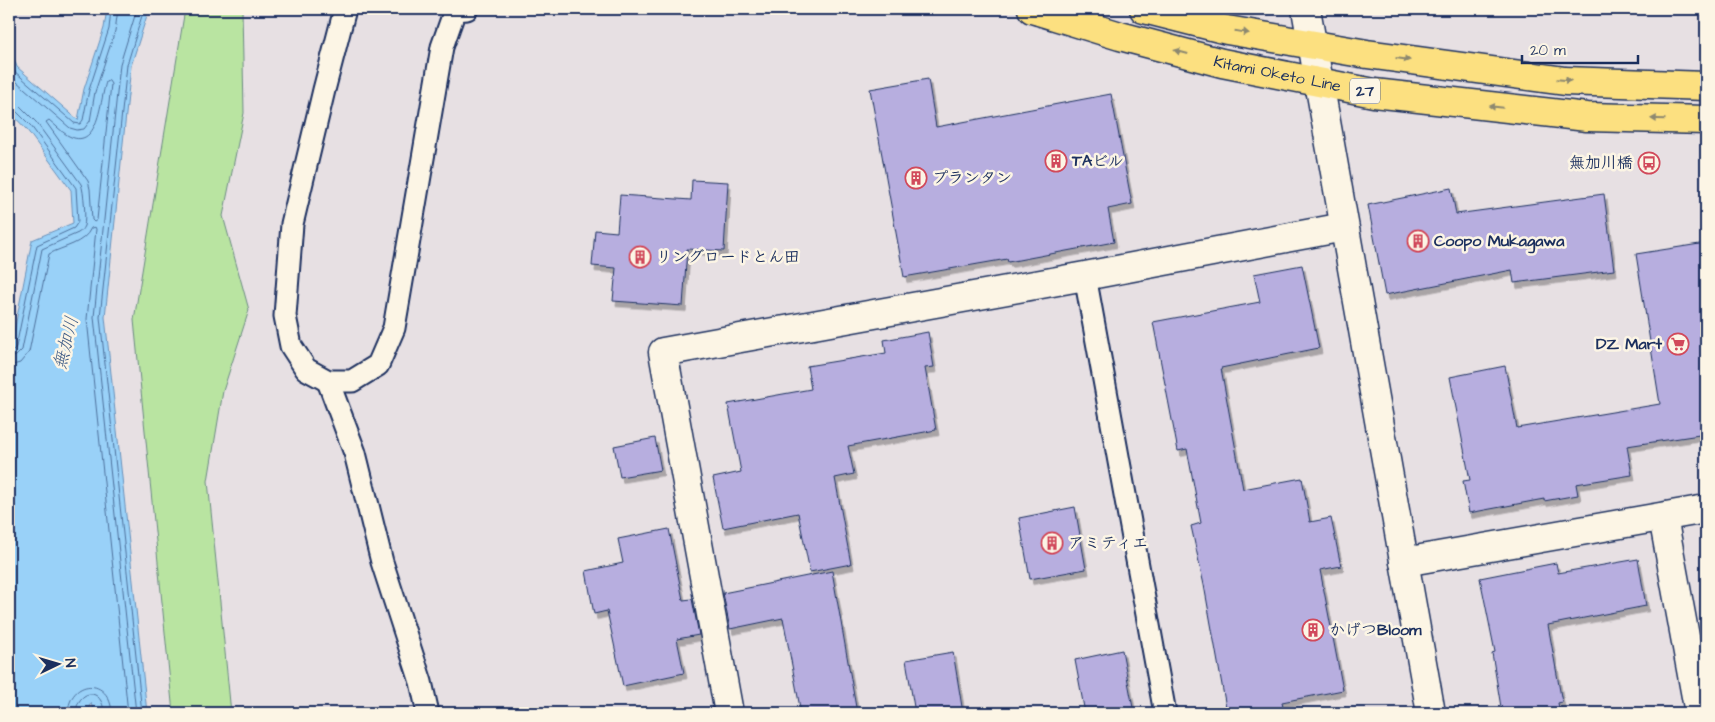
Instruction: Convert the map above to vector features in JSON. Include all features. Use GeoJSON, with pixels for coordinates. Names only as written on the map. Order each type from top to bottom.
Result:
{"type":"FeatureCollection","features":[{"type":"Feature","properties":{"kind":"main road","name":"Kitami Oketo Line"},"geometry":{"type":"LineString","coordinates":[[1032,9],[1120,36],[1222,63],[1374,93],[1587,117],[1706,120]]}},
{"type":"Feature","properties":{"kind":"main road","name":"Kitami Oketo Line"},"geometry":{"type":"LineString","coordinates":[[1144,9],[1228,30],[1367,54],[1565,81],[1706,86]]}},
{"type":"Feature","properties":{"kind":"street"},"geometry":{"type":"LineString","coordinates":[[1306,9],[1431,713]]}},
{"type":"Feature","properties":{"kind":"street"},"geometry":{"type":"LineString","coordinates":[[729,713],[664,352],[1344,227]]}},
{"type":"Feature","properties":{"kind":"street"},"geometry":{"type":"LineString","coordinates":[[1404,562],[1706,509]]}},
{"type":"Feature","properties":{"kind":"street"},"geometry":{"type":"LineString","coordinates":[[1663,517],[1699,713]]}},
{"type":"Feature","properties":{"kind":"lane"},"geometry":{"type":"LineString","coordinates":[[345,9],[292,224],[286,316],[291,346],[306,369],[328,381],[352,381],[378,365],[394,328],[442,47],[455,10],[467,9]]}},
{"type":"Feature","properties":{"kind":"lane"},"geometry":{"type":"LineString","coordinates":[[1085,276],[1165,713]]}},
{"type":"Feature","properties":{"kind":"lane"},"geometry":{"type":"LineString","coordinates":[[328,381],[355,453],[382,562],[421,682],[428,713]]}},
{"type":"Feature","properties":{"kind":"green space"},"geometry":{"type":"Polygon","coordinates":[[[185,9],[242,9],[244,113],[223,216],[249,310],[223,391],[208,481],[231,713],[173,713],[134,320],[185,9]]]}},
{"type":"Feature","properties":{"kind":"water","name":"無加川"},"geometry":{"type":"Polygon","coordinates":[[[107,9],[149,9],[131,66],[105,317],[147,713],[94,713],[91,703],[86,713],[9,713],[9,358],[32,240],[73,223],[71,190],[27,130],[9,111],[9,46],[17,67],[78,120],[84,89],[104,28],[107,9]]]}},
{"type":"Feature","properties":{"kind":"building"},"geometry":{"type":"Polygon","coordinates":[[[928,79],[936,127],[1111,94],[1132,204],[1108,209],[1114,242],[1008,262],[1007,259],[904,277],[870,89],[928,79]]]}},
{"type":"Feature","properties":{"kind":"building","name":"リングロードとん田"},"geometry":{"type":"Polygon","coordinates":[[[692,180],[728,182],[724,251],[687,249],[683,306],[613,301],[616,268],[592,266],[595,230],[617,232],[620,195],[691,200],[692,180]]]}},
{"type":"Feature","properties":{"kind":"building"},"geometry":{"type":"Polygon","coordinates":[[[1451,188],[1456,214],[1604,194],[1614,270],[1514,283],[1512,270],[1385,295],[1368,205],[1451,188]]]}},
{"type":"Feature","properties":{"kind":"building"},"geometry":{"type":"Polygon","coordinates":[[[1706,243],[1706,434],[1627,446],[1632,475],[1576,484],[1578,495],[1544,501],[1544,499],[1469,513],[1463,481],[1470,480],[1450,377],[1505,366],[1517,428],[1660,404],[1636,254],[1706,243]]]}},
{"type":"Feature","properties":{"kind":"building"},"geometry":{"type":"Polygon","coordinates":[[[1302,265],[1319,348],[1221,368],[1243,489],[1302,478],[1310,522],[1331,518],[1341,566],[1320,570],[1343,690],[1282,702],[1284,713],[1227,713],[1204,585],[1191,526],[1201,523],[1187,449],[1178,451],[1153,322],[1260,302],[1254,274],[1302,265]]]}},
{"type":"Feature","properties":{"kind":"building"},"geometry":{"type":"Polygon","coordinates":[[[928,332],[934,367],[925,368],[936,430],[848,446],[854,474],[835,478],[851,564],[810,572],[798,513],[723,528],[713,478],[741,472],[728,404],[811,389],[807,366],[886,353],[884,340],[928,332]]]}},
{"type":"Feature","properties":{"kind":"building"},"geometry":{"type":"Polygon","coordinates":[[[655,438],[661,470],[620,477],[614,446],[655,438]]]}},
{"type":"Feature","properties":{"kind":"building","name":"アミティエ"},"geometry":{"type":"Polygon","coordinates":[[[1075,507],[1086,569],[1030,579],[1019,518],[1075,507]]]}},
{"type":"Feature","properties":{"kind":"building"},"geometry":{"type":"Polygon","coordinates":[[[669,529],[683,600],[692,599],[699,635],[677,639],[684,673],[623,686],[607,611],[594,614],[586,571],[623,563],[618,539],[669,529]]]}},
{"type":"Feature","properties":{"kind":"building"},"geometry":{"type":"Polygon","coordinates":[[[1638,559],[1646,606],[1548,625],[1562,702],[1558,703],[1560,713],[1502,713],[1492,653],[1495,652],[1480,578],[1556,563],[1558,573],[1638,559]]]}},
{"type":"Feature","properties":{"kind":"building"},"geometry":{"type":"Polygon","coordinates":[[[832,571],[857,713],[801,713],[783,618],[730,629],[723,593],[832,571]]]}},
{"type":"Feature","properties":{"kind":"building"},"geometry":{"type":"Polygon","coordinates":[[[1122,650],[1134,713],[1085,713],[1075,660],[1122,650]]]}},
{"type":"Feature","properties":{"kind":"building"},"geometry":{"type":"Polygon","coordinates":[[[953,652],[963,713],[915,713],[906,660],[953,652]]]}},
{"type":"Feature","properties":{"kind":"place","name":"TAビル"},"geometry":{"type":"Point","coordinates":[1056,161]}},
{"type":"Feature","properties":{"kind":"place","name":"無加川橋"},"geometry":{"type":"Point","coordinates":[1649,163]}},
{"type":"Feature","properties":{"kind":"place","name":"プランタン"},"geometry":{"type":"Point","coordinates":[916,178]}},
{"type":"Feature","properties":{"kind":"place","name":"Coopo Mukagawa"},"geometry":{"type":"Point","coordinates":[1418,241]}},
{"type":"Feature","properties":{"kind":"place","name":"リングロードとん田"},"geometry":{"type":"Point","coordinates":[640,257]}},
{"type":"Feature","properties":{"kind":"place","name":"DZ Mart"},"geometry":{"type":"Point","coordinates":[1678,344]}},
{"type":"Feature","properties":{"kind":"place","name":"アミティエ"},"geometry":{"type":"Point","coordinates":[1052,543]}},
{"type":"Feature","properties":{"kind":"place","name":"かげつBloom"},"geometry":{"type":"Point","coordinates":[1313,630]}}]}
